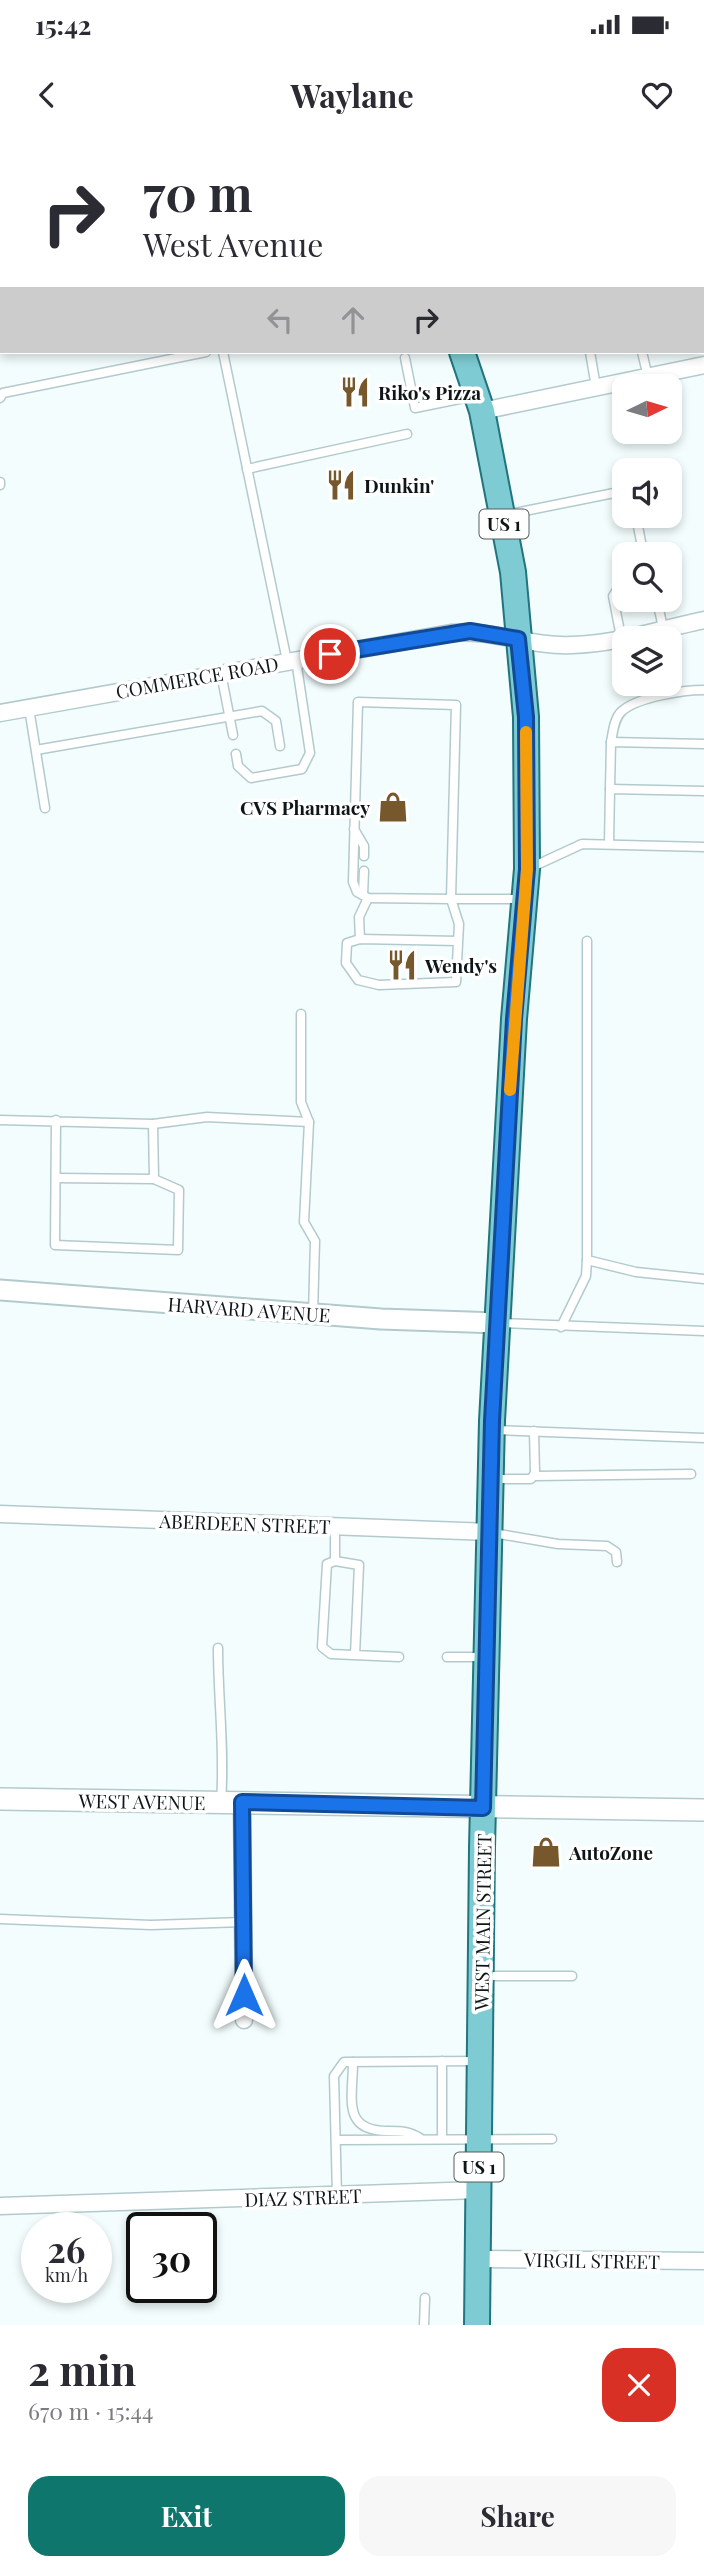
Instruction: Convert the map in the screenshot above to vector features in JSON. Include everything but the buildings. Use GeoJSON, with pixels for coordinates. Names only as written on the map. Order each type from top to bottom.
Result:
{"type":"FeatureCollection","features":[{"type":"Feature","properties":{"kind":"main road","name":"WEST MAIN STREET"},"geometry":{"type":"LineString","coordinates":[[463,354],[479,403],[513,572],[526,717],[527,869],[514,1019],[492,1430],[483,1808],[480,2259],[477,2325]]}},
{"type":"Feature","properties":{"kind":"main road","name":"WEST AVENUE"},"geometry":{"type":"LineString","coordinates":[[0,1799],[704,1810]]}},
{"type":"Feature","properties":{"kind":"street"},"geometry":{"type":"LineString","coordinates":[[662,374],[704,365]]}},
{"type":"Feature","properties":{"kind":"street"},"geometry":{"type":"LineString","coordinates":[[479,403],[612,384]]}},
{"type":"Feature","properties":{"kind":"street","name":"COMMERCE ROAD"},"geometry":{"type":"LineString","coordinates":[[673,626],[704,620]]}},
{"type":"Feature","properties":{"kind":"street","name":"COMMERCE ROAD"},"geometry":{"type":"LineString","coordinates":[[0,713],[451,633],[483,632],[572,645],[612,639]]}},
{"type":"Feature","properties":{"kind":"street","name":"HARVARD AVENUE"},"geometry":{"type":"LineString","coordinates":[[0,1290],[313,1314],[499,1323]]}},
{"type":"Feature","properties":{"kind":"street","name":"ABERDEEN STREET"},"geometry":{"type":"LineString","coordinates":[[0,1514],[490,1532]]}},
{"type":"Feature","properties":{"kind":"street"},"geometry":{"type":"LineString","coordinates":[[242,1802],[244,2020]]}},
{"type":"Feature","properties":{"kind":"street","name":"DIAZ STREET"},"geometry":{"type":"LineString","coordinates":[[0,2206],[479,2190]]}},
{"type":"Feature","properties":{"kind":"street","name":"VIRGIL STREET"},"geometry":{"type":"LineString","coordinates":[[480,2259],[704,2261]]}},
{"type":"Feature","properties":{"kind":"lane"},"geometry":{"type":"LineString","coordinates":[[0,398],[4,393],[196,354]]}},
{"type":"Feature","properties":{"kind":"lane"},"geometry":{"type":"LineString","coordinates":[[223,354],[310,753],[302,769],[251,778],[239,766],[236,754]]}},
{"type":"Feature","properties":{"kind":"lane"},"geometry":{"type":"LineString","coordinates":[[590,354],[596,387]]}},
{"type":"Feature","properties":{"kind":"lane"},"geometry":{"type":"LineString","coordinates":[[642,354],[647,374]]}},
{"type":"Feature","properties":{"kind":"lane"},"geometry":{"type":"LineString","coordinates":[[405,358],[415,408],[479,403]]}},
{"type":"Feature","properties":{"kind":"lane"},"geometry":{"type":"LineString","coordinates":[[247,469],[407,434]]}},
{"type":"Feature","properties":{"kind":"lane"},"geometry":{"type":"LineString","coordinates":[[503,516],[612,494]]}},
{"type":"Feature","properties":{"kind":"lane"},"geometry":{"type":"LineString","coordinates":[[221,673],[233,735]]}},
{"type":"Feature","properties":{"kind":"lane"},"geometry":{"type":"LineString","coordinates":[[609,844],[611,742],[615,722],[622,711],[654,697],[704,690]]}},
{"type":"Feature","properties":{"kind":"lane"},"geometry":{"type":"LineString","coordinates":[[458,941],[360,939],[347,943],[346,963],[358,980],[379,985],[456,982],[458,941],[458,924],[451,900],[456,705],[358,702],[353,882],[357,892],[365,897],[451,900],[524,899]]}},
{"type":"Feature","properties":{"kind":"lane"},"geometry":{"type":"LineString","coordinates":[[29,708],[45,808]]}},
{"type":"Feature","properties":{"kind":"lane"},"geometry":{"type":"LineString","coordinates":[[36,750],[267,712],[276,721],[280,746]]}},
{"type":"Feature","properties":{"kind":"lane"},"geometry":{"type":"LineString","coordinates":[[611,742],[704,744]]}},
{"type":"Feature","properties":{"kind":"lane"},"geometry":{"type":"LineString","coordinates":[[610,789],[704,791]]}},
{"type":"Feature","properties":{"kind":"lane"},"geometry":{"type":"LineString","coordinates":[[354,829],[364,846],[364,856]]}},
{"type":"Feature","properties":{"kind":"lane"},"geometry":{"type":"LineString","coordinates":[[527,869],[582,844],[704,847]]}},
{"type":"Feature","properties":{"kind":"lane"},"geometry":{"type":"LineString","coordinates":[[360,939],[359,918],[365,897],[364,871]]}},
{"type":"Feature","properties":{"kind":"lane"},"geometry":{"type":"LineString","coordinates":[[561,1327],[586,1276],[587,940]]}},
{"type":"Feature","properties":{"kind":"lane"},"geometry":{"type":"LineString","coordinates":[[301,1014],[301,1102],[309,1122],[304,1222],[316,1241],[313,1314]]}},
{"type":"Feature","properties":{"kind":"lane"},"geometry":{"type":"LineString","coordinates":[[0,1119],[153,1124],[207,1117],[309,1122]]}},
{"type":"Feature","properties":{"kind":"lane"},"geometry":{"type":"LineString","coordinates":[[56,1120],[55,1245],[178,1250],[179,1189],[154,1179],[56,1178]]}},
{"type":"Feature","properties":{"kind":"lane"},"geometry":{"type":"LineString","coordinates":[[153,1124],[154,1179]]}},
{"type":"Feature","properties":{"kind":"lane"},"geometry":{"type":"LineString","coordinates":[[587,1260],[636,1272],[704,1279]]}},
{"type":"Feature","properties":{"kind":"lane"},"geometry":{"type":"LineString","coordinates":[[499,1323],[704,1332]]}},
{"type":"Feature","properties":{"kind":"lane"},"geometry":{"type":"LineString","coordinates":[[492,1430],[704,1437]]}},
{"type":"Feature","properties":{"kind":"lane"},"geometry":{"type":"LineString","coordinates":[[534,1432],[534,1476]]}},
{"type":"Feature","properties":{"kind":"lane"},"geometry":{"type":"LineString","coordinates":[[491,1479],[691,1474]]}},
{"type":"Feature","properties":{"kind":"lane"},"geometry":{"type":"LineString","coordinates":[[335,1527],[335,1561]]}},
{"type":"Feature","properties":{"kind":"lane"},"geometry":{"type":"LineString","coordinates":[[490,1532],[558,1544],[607,1546],[616,1552],[617,1562]]}},
{"type":"Feature","properties":{"kind":"lane"},"geometry":{"type":"LineString","coordinates":[[355,1655],[359,1565],[335,1561],[327,1564],[322,1647],[331,1654],[399,1657]]}},
{"type":"Feature","properties":{"kind":"lane"},"geometry":{"type":"LineString","coordinates":[[218,1648],[218,1705],[224,1741],[221,1802]]}},
{"type":"Feature","properties":{"kind":"lane"},"geometry":{"type":"LineString","coordinates":[[447,1657],[487,1657]]}},
{"type":"Feature","properties":{"kind":"lane"},"geometry":{"type":"LineString","coordinates":[[0,1919],[151,1925],[244,1922]]}},
{"type":"Feature","properties":{"kind":"lane"},"geometry":{"type":"LineString","coordinates":[[481,1976],[572,1976]]}},
{"type":"Feature","properties":{"kind":"lane"},"geometry":{"type":"LineString","coordinates":[[442,2061],[442,2138]]}},
{"type":"Feature","properties":{"kind":"lane"},"geometry":{"type":"LineString","coordinates":[[337,2196],[334,2076],[344,2062],[481,2061]]}},
{"type":"Feature","properties":{"kind":"lane"},"geometry":{"type":"LineString","coordinates":[[353,2062],[354,2118],[360,2127],[369,2131],[409,2132],[422,2138]]}},
{"type":"Feature","properties":{"kind":"lane"},"geometry":{"type":"LineString","coordinates":[[335,2140],[552,2139]]}},
{"type":"Feature","properties":{"kind":"lane"},"geometry":{"type":"LineString","coordinates":[[424,2325],[425,2298]]}},
{"type":"Feature","properties":{"kind":"slow traffic"},"geometry":{"type":"LineString","coordinates":[[510,1090],[527,869],[526,732]]}},
{"type":"Feature","properties":{"kind":"place","name":"Riko's Pizza"},"geometry":{"type":"Point","coordinates":[355,392]}},
{"type":"Feature","properties":{"kind":"place","name":"Dunkin'"},"geometry":{"type":"Point","coordinates":[341,485]}},
{"type":"Feature","properties":{"kind":"place","name":"CVS Pharmacy"},"geometry":{"type":"Point","coordinates":[393,807]}},
{"type":"Feature","properties":{"kind":"place","name":"Wendy's"},"geometry":{"type":"Point","coordinates":[402,965]}},
{"type":"Feature","properties":{"kind":"place","name":"AutoZone"},"geometry":{"type":"Point","coordinates":[546,1852]}},
{"type":"Feature","properties":{"kind":"route"},"geometry":{"type":"LineString","coordinates":[[244,1995],[242,1802],[483,1808],[492,1421],[514,1019],[527,869],[526,717],[518,639],[489,632],[470,631],[330,654]]}}]}
